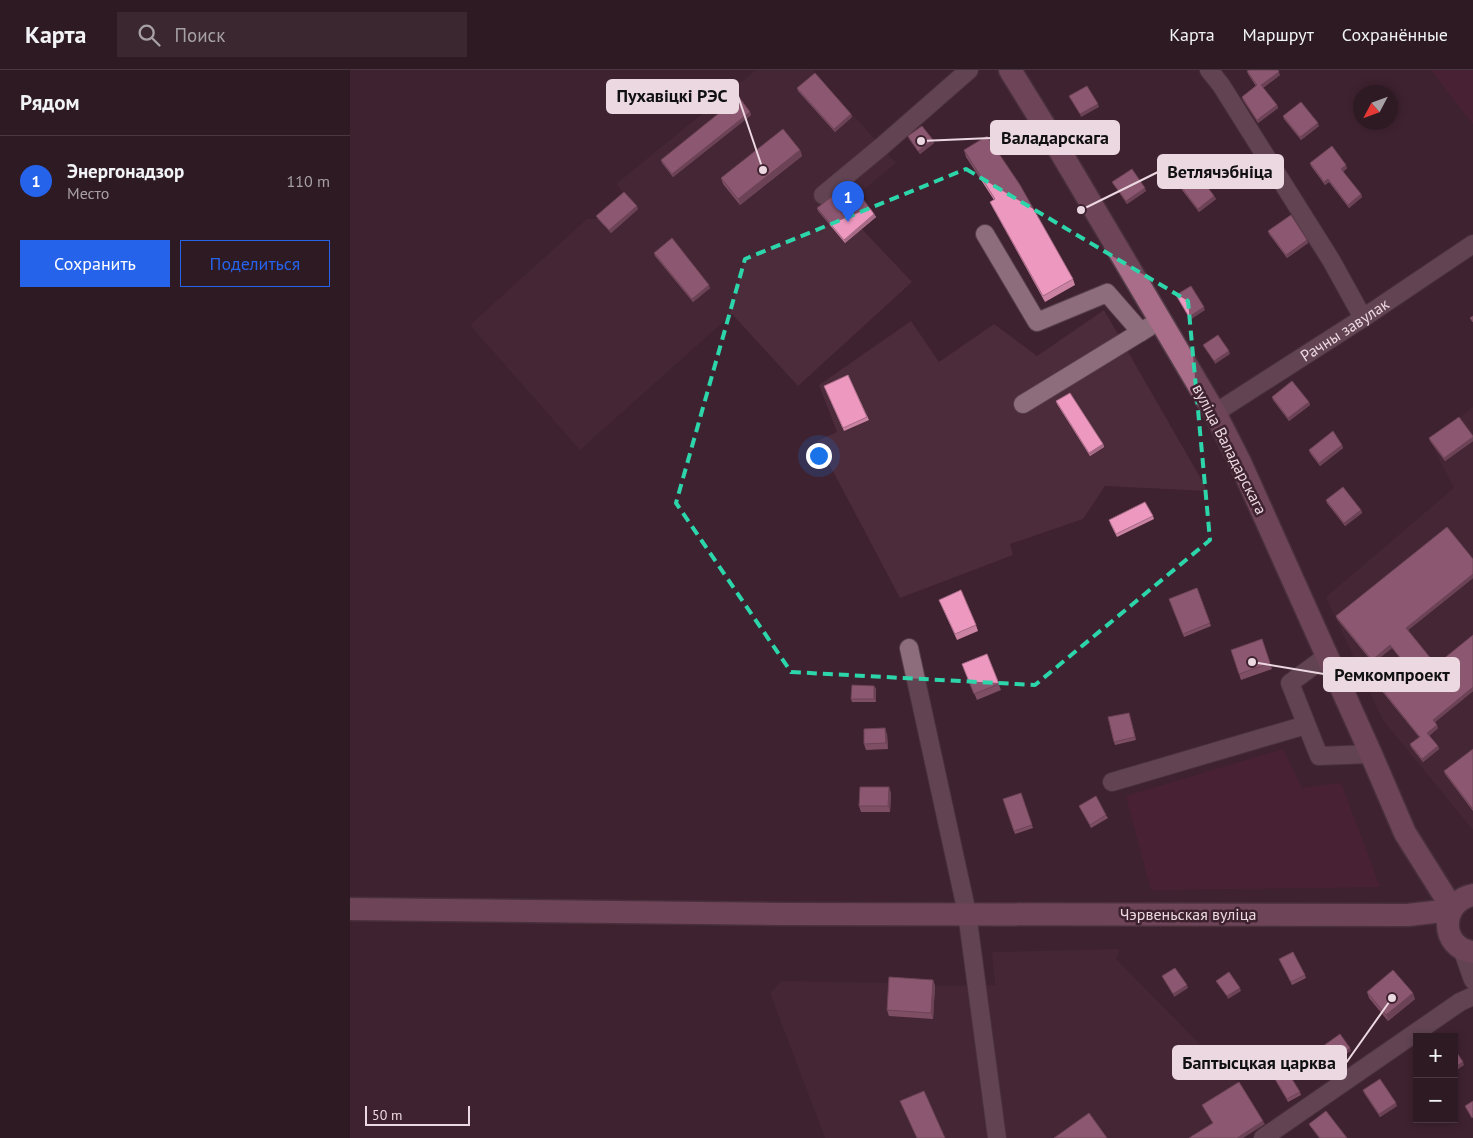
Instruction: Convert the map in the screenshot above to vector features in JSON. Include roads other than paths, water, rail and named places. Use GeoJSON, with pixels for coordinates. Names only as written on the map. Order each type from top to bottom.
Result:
{"type":"FeatureCollection","features":[{"type":"Feature","properties":{"kind":"main road","name":"вуліца Валадарскага"},"geometry":{"type":"LineString","coordinates":[[1010,70],[1215,413],[1240,462],[1405,833],[1450,916],[1456,944],[1468,950]]}},
{"type":"Feature","properties":{"kind":"main road","name":"вуліца Валадарскага"},"geometry":{"type":"LineString","coordinates":[[1414,847],[1445,880],[1472,895]]}},
{"type":"Feature","properties":{"kind":"main road"},"geometry":{"type":"LineString","coordinates":[[1450,916],[1460,900],[1472,895]]}},
{"type":"Feature","properties":{"kind":"main road","name":"Чэрвеньская вуліца"},"geometry":{"type":"LineString","coordinates":[[350,909],[782,914],[967,913],[1450,916]]}},
{"type":"Feature","properties":{"kind":"street"},"geometry":{"type":"LineString","coordinates":[[823,194],[881,147],[969,70]]}},
{"type":"Feature","properties":{"kind":"street"},"geometry":{"type":"LineString","coordinates":[[1209,70],[1221,85],[1331,260],[1363,318]]}},
{"type":"Feature","properties":{"kind":"street"},"geometry":{"type":"LineString","coordinates":[[985,234],[1037,322],[1107,293],[1141,332]]}},
{"type":"Feature","properties":{"kind":"street","name":"Рачны завулак"},"geometry":{"type":"LineString","coordinates":[[1215,413],[1363,318],[1473,244]]}},
{"type":"Feature","properties":{"kind":"street"},"geometry":{"type":"LineString","coordinates":[[1023,404],[1160,320]]}},
{"type":"Feature","properties":{"kind":"street"},"geometry":{"type":"LineString","coordinates":[[909,648],[967,913],[997,1138]]}},
{"type":"Feature","properties":{"kind":"street"},"geometry":{"type":"LineString","coordinates":[[1327,656],[1290,683],[1319,756],[1371,754]]}},
{"type":"Feature","properties":{"kind":"street"},"geometry":{"type":"LineString","coordinates":[[1112,782],[1306,725]]}},
{"type":"Feature","properties":{"kind":"street"},"geometry":{"type":"LineString","coordinates":[[1468,950],[1473,980]]}},
{"type":"Feature","properties":{"kind":"street"},"geometry":{"type":"LineString","coordinates":[[1263,1138],[1460,1002],[1473,996]]}},
{"type":"Feature","properties":{"kind":"place","name":"Валадарскага"},"geometry":{"type":"Point","coordinates":[921,141]}},
{"type":"Feature","properties":{"kind":"place","name":"Пухавіцкі РЭС"},"geometry":{"type":"Point","coordinates":[763,170]}},
{"type":"Feature","properties":{"kind":"place","name":"Ветлячэбніца"},"geometry":{"type":"Point","coordinates":[1081,210]}},
{"type":"Feature","properties":{"kind":"place","name":"Энергонадзор"},"geometry":{"type":"Point","coordinates":[848,222]}},
{"type":"Feature","properties":{"kind":"place","name":"Ремкомпроект"},"geometry":{"type":"Point","coordinates":[1252,662]}},
{"type":"Feature","properties":{"kind":"place","name":"Баптысцкая царква"},"geometry":{"type":"Point","coordinates":[1392,998]}}]}
